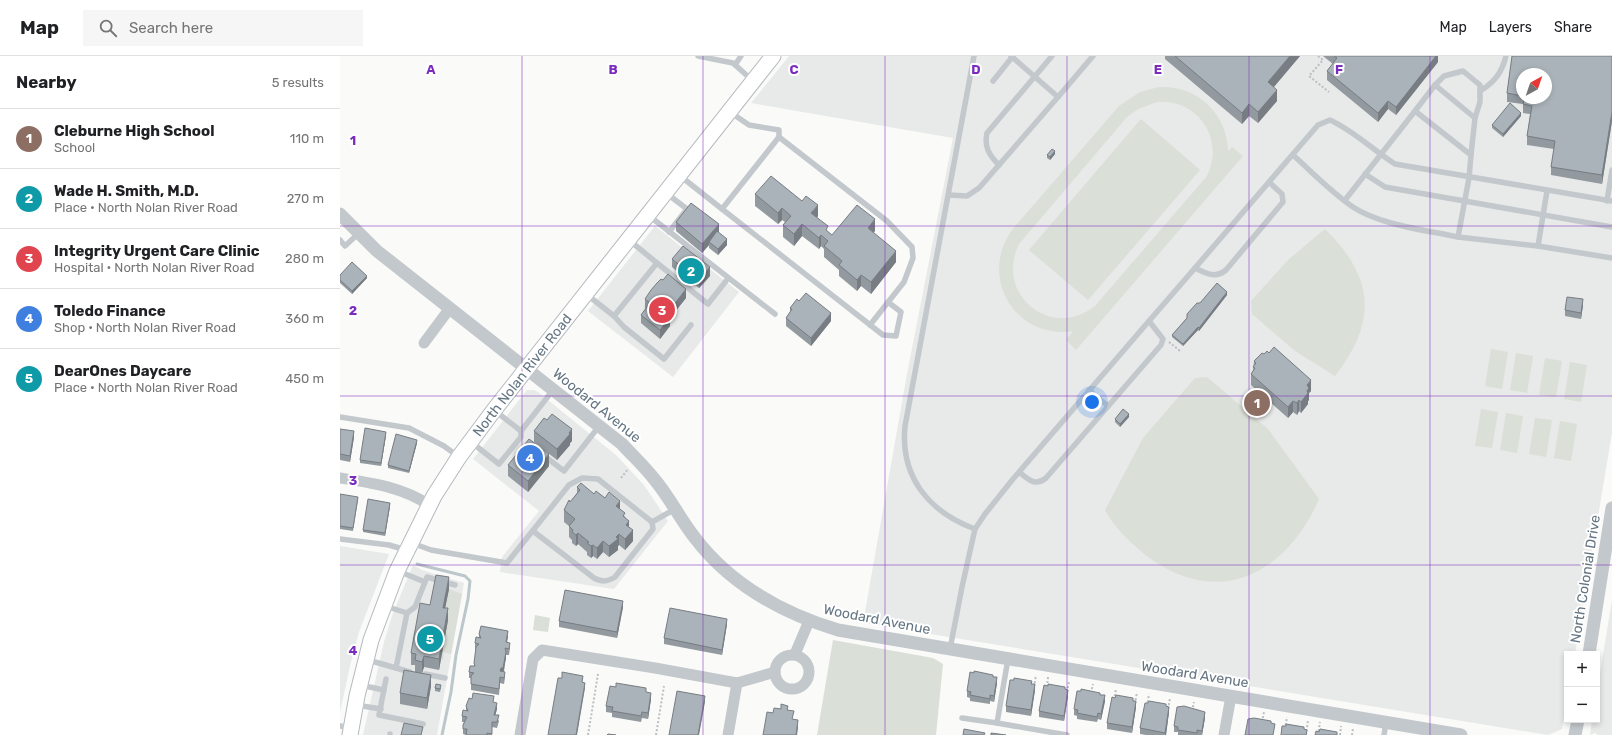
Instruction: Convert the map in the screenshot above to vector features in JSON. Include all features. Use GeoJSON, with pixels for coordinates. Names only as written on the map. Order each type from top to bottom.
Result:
{"type":"FeatureCollection","features":[{"type":"Feature","properties":{"kind":"main road","name":"North Nolan River Road"},"geometry":{"type":"LineString","coordinates":[[347,730],[356,705],[365,660],[383,605],[397,570],[429,505],[459,457],[494,410],[772,56]]}},
{"type":"Feature","properties":{"kind":"street","name":"Woodard Avenue"},"geometry":{"type":"LineString","coordinates":[[340,214],[377,251],[600,425],[622,444],[656,480],[705,550],[730,575],[762,598],[809,621],[838,630],[1310,709],[1385,729],[1461,735]]}},
{"type":"Feature","properties":{"kind":"street"},"geometry":{"type":"LineString","coordinates":[[424,343],[450,308]]}},
{"type":"Feature","properties":{"kind":"street"},"geometry":{"type":"LineString","coordinates":[[340,478],[397,489],[418,497],[429,505]]}},
{"type":"Feature","properties":{"kind":"street","name":"North Colonial Drive"},"geometry":{"type":"LineString","coordinates":[[1590,651],[1610,532],[1612,508]]}},
{"type":"Feature","properties":{"kind":"street"},"geometry":{"type":"LineString","coordinates":[[795,654],[809,621]]}},
{"type":"Feature","properties":{"kind":"street"},"geometry":{"type":"LineString","coordinates":[[520,735],[533,659],[537,653],[542,650],[648,666],[737,683],[775,672]]}},
{"type":"Feature","properties":{"kind":"street"},"geometry":{"type":"LineString","coordinates":[[790,654],[795,654],[801,656],[809,667],[810,673],[804,685],[798,688],[785,688],[776,678],[775,672],[777,662],[781,658],[790,654]]}},
{"type":"Feature","properties":{"kind":"street"},"geometry":{"type":"LineString","coordinates":[[728,735],[737,683]]}},
{"type":"Feature","properties":{"kind":"street"},"geometry":{"type":"LineString","coordinates":[[1224,735],[1231,696]]}},
{"type":"Feature","properties":{"kind":"street"},"geometry":{"type":"LineString","coordinates":[[1575,735],[1577,723]]}},
{"type":"Feature","properties":{"kind":"lane"},"geometry":{"type":"LineString","coordinates":[[698,56],[725,60],[735,65],[753,81]]}},
{"type":"Feature","properties":{"kind":"lane"},"geometry":{"type":"LineString","coordinates":[[735,65],[741,56]]}},
{"type":"Feature","properties":{"kind":"lane"},"geometry":{"type":"LineString","coordinates":[[974,56],[905,426],[903,444],[907,463],[915,481],[927,499],[945,514],[975,529]]}},
{"type":"Feature","properties":{"kind":"lane"},"geometry":{"type":"LineString","coordinates":[[993,81],[1012,56],[1058,97]]}},
{"type":"Feature","properties":{"kind":"lane"},"geometry":{"type":"LineString","coordinates":[[999,165],[988,151],[986,145],[987,133],[1052,56]]}},
{"type":"Feature","properties":{"kind":"lane"},"geometry":{"type":"LineString","coordinates":[[949,195],[960,196],[973,194],[1093,56]]}},
{"type":"Feature","properties":{"kind":"lane"},"geometry":{"type":"LineString","coordinates":[[1480,91],[1487,87],[1503,70],[1506,56]]}},
{"type":"Feature","properties":{"kind":"lane"},"geometry":{"type":"LineString","coordinates":[[1345,200],[1435,85],[1444,76],[1463,71],[1480,84],[1480,102],[1475,118],[1468,178],[1458,238]]}},
{"type":"Feature","properties":{"kind":"lane"},"geometry":{"type":"LineString","coordinates":[[1435,85],[1475,118]]}},
{"type":"Feature","properties":{"kind":"lane"},"geometry":{"type":"LineString","coordinates":[[1415,111],[1470,155]]}},
{"type":"Feature","properties":{"kind":"lane"},"geometry":{"type":"LineString","coordinates":[[722,209],[779,137],[779,130],[749,125],[729,112]]}},
{"type":"Feature","properties":{"kind":"lane"},"geometry":{"type":"LineString","coordinates":[[950,649],[975,529],[988,510],[1089,390],[1318,125],[1330,120],[1344,126],[1380,155],[1395,164],[1468,178],[1609,201],[1612,170]]}},
{"type":"Feature","properties":{"kind":"lane"},"geometry":{"type":"LineString","coordinates":[[779,137],[887,221],[912,247],[913,258],[904,282],[870,325]]}},
{"type":"Feature","properties":{"kind":"lane"},"geometry":{"type":"LineString","coordinates":[[1293,155],[1353,207],[1372,216],[1402,225],[1458,238],[1538,246],[1612,258]]}},
{"type":"Feature","properties":{"kind":"lane"},"geometry":{"type":"LineString","coordinates":[[1365,174],[1385,187],[1612,227]]}},
{"type":"Feature","properties":{"kind":"lane"},"geometry":{"type":"LineString","coordinates":[[679,175],[883,335],[896,336],[901,312],[888,302]]}},
{"type":"Feature","properties":{"kind":"lane"},"geometry":{"type":"LineString","coordinates":[[1195,268],[1211,275],[1218,275],[1226,270],[1283,202],[1282,194],[1269,182]]}},
{"type":"Feature","properties":{"kind":"lane"},"geometry":{"type":"LineString","coordinates":[[1538,246],[1547,191]]}},
{"type":"Feature","properties":{"kind":"lane"},"geometry":{"type":"LineString","coordinates":[[665,192],[687,209],[669,232]]}},
{"type":"Feature","properties":{"kind":"lane"},"geometry":{"type":"LineString","coordinates":[[647,215],[775,314]]}},
{"type":"Feature","properties":{"kind":"lane"},"geometry":{"type":"LineString","coordinates":[[340,240],[346,246],[359,233]]}},
{"type":"Feature","properties":{"kind":"lane"},"geometry":{"type":"LineString","coordinates":[[628,240],[708,304],[726,281]]}},
{"type":"Feature","properties":{"kind":"lane"},"geometry":{"type":"LineString","coordinates":[[614,316],[657,262]]}},
{"type":"Feature","properties":{"kind":"lane"},"geometry":{"type":"LineString","coordinates":[[586,294],[664,359],[691,325]]}},
{"type":"Feature","properties":{"kind":"lane"},"geometry":{"type":"LineString","coordinates":[[1019,472],[1033,482],[1042,482],[1162,345],[1163,339],[1149,321]]}},
{"type":"Feature","properties":{"kind":"lane"},"geometry":{"type":"LineString","coordinates":[[470,441],[499,464],[554,390]]}},
{"type":"Feature","properties":{"kind":"lane"},"geometry":{"type":"LineString","coordinates":[[1089,390],[1108,406]]}},
{"type":"Feature","properties":{"kind":"lane"},"geometry":{"type":"LineString","coordinates":[[494,410],[521,434],[527,442]]}},
{"type":"Feature","properties":{"kind":"lane"},"geometry":{"type":"LineString","coordinates":[[340,417],[409,428],[444,446],[459,457]]}},
{"type":"Feature","properties":{"kind":"lane"},"geometry":{"type":"LineString","coordinates":[[540,452],[564,471],[600,425]]}},
{"type":"Feature","properties":{"kind":"lane"},"geometry":{"type":"LineString","coordinates":[[340,539],[389,546],[408,546],[505,564],[509,562],[533,531],[569,486],[582,478],[598,479],[652,522],[653,529],[615,577],[608,582],[600,581],[594,578],[533,531]]}},
{"type":"Feature","properties":{"kind":"lane"},"geometry":{"type":"LineString","coordinates":[[652,522],[675,509]]}},
{"type":"Feature","properties":{"kind":"lane"},"geometry":{"type":"LineString","coordinates":[[397,570],[425,582]]}},
{"type":"Feature","properties":{"kind":"lane"},"geometry":{"type":"LineString","coordinates":[[396,668],[407,613],[415,607],[427,577],[455,585]]}},
{"type":"Feature","properties":{"kind":"lane"},"geometry":{"type":"LineString","coordinates":[[383,605],[407,613]]}},
{"type":"Feature","properties":{"kind":"lane"},"geometry":{"type":"LineString","coordinates":[[998,723],[1008,659]]}},
{"type":"Feature","properties":{"kind":"lane"},"geometry":{"type":"LineString","coordinates":[[365,660],[445,678]]}},
{"type":"Feature","properties":{"kind":"lane"},"geometry":{"type":"LineString","coordinates":[[386,679],[380,715],[423,724]]}},
{"type":"Feature","properties":{"kind":"lane"},"geometry":{"type":"LineString","coordinates":[[360,685],[384,690]]}},
{"type":"Feature","properties":{"kind":"lane"},"geometry":{"type":"LineString","coordinates":[[356,705],[381,709]]}},
{"type":"Feature","properties":{"kind":"lane"},"geometry":{"type":"LineString","coordinates":[[962,718],[1067,735]]}},
{"type":"Feature","properties":{"kind":"path"},"geometry":{"type":"LineString","coordinates":[[1318,56],[1323,60],[1309,76],[1329,92]]}},
{"type":"Feature","properties":{"kind":"path"},"geometry":{"type":"LineString","coordinates":[[1168,341],[1180,351]]}},
{"type":"Feature","properties":{"kind":"path"},"geometry":{"type":"LineString","coordinates":[[621,478],[628,469]]}},
{"type":"Feature","properties":{"kind":"path"},"geometry":{"type":"LineString","coordinates":[[1033,690],[1044,665]]}},
{"type":"Feature","properties":{"kind":"path"},"geometry":{"type":"LineString","coordinates":[[1044,665],[1046,691]]}},
{"type":"Feature","properties":{"kind":"path"},"geometry":{"type":"LineString","coordinates":[[1067,696],[1071,670]]}},
{"type":"Feature","properties":{"kind":"path"},"geometry":{"type":"LineString","coordinates":[[588,735],[598,674]]}},
{"type":"Feature","properties":{"kind":"path"},"geometry":{"type":"LineString","coordinates":[[1091,695],[1095,674]]}},
{"type":"Feature","properties":{"kind":"path"},"geometry":{"type":"LineString","coordinates":[[1113,703],[1118,677]]}},
{"type":"Feature","properties":{"kind":"path"},"geometry":{"type":"LineString","coordinates":[[1135,707],[1145,682]]}},
{"type":"Feature","properties":{"kind":"path"},"geometry":{"type":"LineString","coordinates":[[1145,682],[1147,709]]}},
{"type":"Feature","properties":{"kind":"path"},"geometry":{"type":"LineString","coordinates":[[656,735],[664,686]]}},
{"type":"Feature","properties":{"kind":"path"},"geometry":{"type":"LineString","coordinates":[[1168,712],[1172,686]]}},
{"type":"Feature","properties":{"kind":"path"},"geometry":{"type":"LineString","coordinates":[[1188,711],[1192,712],[1196,690]]}},
{"type":"Feature","properties":{"kind":"path"},"geometry":{"type":"LineString","coordinates":[[1262,724],[1266,702]]}},
{"type":"Feature","properties":{"kind":"path"},"geometry":{"type":"LineString","coordinates":[[1284,732],[1289,706]]}},
{"type":"Feature","properties":{"kind":"path"},"geometry":{"type":"LineString","coordinates":[[1306,735],[1310,709]]}},
{"type":"Feature","properties":{"kind":"shaded area"},"geometry":{"type":"Polygon","coordinates":[[[789,56],[1612,56],[1612,433],[1576,651],[1564,651],[1564,717],[1562,729],[1548,735],[863,623],[907,374],[953,138],[751,103],[789,56]]]}},
{"type":"Feature","properties":{"kind":"shaded area"},"geometry":{"type":"Polygon","coordinates":[[[1159,87],[1186,91],[1197,96],[1216,114],[1226,137],[1228,151],[1232,147],[1243,156],[1076,350],[1066,340],[1073,331],[1053,331],[1035,326],[1020,316],[1008,302],[1001,285],[999,267],[1003,248],[1012,230],[1119,106],[1140,92],[1159,87]],[[1157,102],[1138,109],[1127,117],[1019,244],[1013,262],[1014,280],[1020,295],[1031,307],[1045,315],[1061,318],[1078,315],[1095,306],[1207,176],[1212,162],[1213,149],[1210,136],[1204,124],[1196,115],[1185,107],[1172,103],[1157,102]]]}},
{"type":"Feature","properties":{"kind":"shaded area"},"geometry":{"type":"Polygon","coordinates":[[[1141,119],[1200,170],[1088,300],[1029,250],[1141,119]]]}},
{"type":"Feature","properties":{"kind":"shaded area"},"geometry":{"type":"Polygon","coordinates":[[[655,226],[739,292],[673,377],[588,311],[655,226]]]}},
{"type":"Feature","properties":{"kind":"shaded area"},"geometry":{"type":"Polygon","coordinates":[[[1325,229],[1341,247],[1353,264],[1361,282],[1364,300],[1364,318],[1358,337],[1349,356],[1335,376],[1295,351],[1252,314],[1251,301],[1289,259],[1325,229]]]}},
{"type":"Feature","properties":{"kind":"shaded area"},"geometry":{"type":"Polygon","coordinates":[[[1491,349],[1508,352],[1502,389],[1485,386],[1491,349]]]}},
{"type":"Feature","properties":{"kind":"shaded area"},"geometry":{"type":"Polygon","coordinates":[[[1516,353],[1533,356],[1527,393],[1510,390],[1516,353]]]}},
{"type":"Feature","properties":{"kind":"shaded area"},"geometry":{"type":"Polygon","coordinates":[[[1545,358],[1562,361],[1556,397],[1539,395],[1545,358]]]}},
{"type":"Feature","properties":{"kind":"shaded area"},"geometry":{"type":"Polygon","coordinates":[[[1570,362],[1587,365],[1581,402],[1564,399],[1570,362]]]}},
{"type":"Feature","properties":{"kind":"shaded area"},"geometry":{"type":"Polygon","coordinates":[[[1207,377],[1268,429],[1319,499],[1305,526],[1287,548],[1267,565],[1245,577],[1221,582],[1196,580],[1170,570],[1143,553],[1132,543],[1117,528],[1105,510],[1143,438],[1195,378],[1207,377]]]}},
{"type":"Feature","properties":{"kind":"shaded area"},"geometry":{"type":"Polygon","coordinates":[[[527,390],[534,390],[538,392],[616,455],[644,485],[668,521],[614,589],[500,572],[502,557],[539,511],[473,459],[527,390]]]}},
{"type":"Feature","properties":{"kind":"shaded area"},"geometry":{"type":"Polygon","coordinates":[[[1481,409],[1498,412],[1492,448],[1475,446],[1481,409]]]}},
{"type":"Feature","properties":{"kind":"shaded area"},"geometry":{"type":"Polygon","coordinates":[[[1506,413],[1523,416],[1517,453],[1500,450],[1506,413]]]}},
{"type":"Feature","properties":{"kind":"shaded area"},"geometry":{"type":"Polygon","coordinates":[[[1535,418],[1552,420],[1546,457],[1529,454],[1535,418]]]}},
{"type":"Feature","properties":{"kind":"shaded area"},"geometry":{"type":"Polygon","coordinates":[[[1560,421],[1577,424],[1571,461],[1554,458],[1560,421]]]}},
{"type":"Feature","properties":{"kind":"shaded area"},"geometry":{"type":"Polygon","coordinates":[[[340,546],[389,554],[359,632],[340,712],[340,546]]]}},
{"type":"Feature","properties":{"kind":"shaded area"},"geometry":{"type":"Polygon","coordinates":[[[413,565],[422,570],[464,583],[437,735],[363,735],[384,642],[392,616],[413,565]]]}},
{"type":"Feature","properties":{"kind":"shaded area"},"geometry":{"type":"Polygon","coordinates":[[[449,589],[462,594],[451,654],[444,652],[443,660],[441,659],[443,619],[449,589]]]}},
{"type":"Feature","properties":{"kind":"shaded area"},"geometry":{"type":"Polygon","coordinates":[[[1612,600],[1612,735],[1598,735],[1595,733],[1590,735],[1592,723],[1600,723],[1600,673],[1612,600]]]}},
{"type":"Feature","properties":{"kind":"shaded area"},"geometry":{"type":"Polygon","coordinates":[[[535,615],[550,618],[548,632],[533,630],[535,615]]]}},
{"type":"Feature","properties":{"kind":"shaded area"},"geometry":{"type":"Polygon","coordinates":[[[833,640],[933,658],[943,664],[936,735],[817,735],[833,640]]]}},
{"type":"Feature","properties":{"kind":"building"},"geometry":{"type":"Polygon","coordinates":[[[1175,56],[1290,56],[1268,82],[1277,90],[1258,112],[1249,104],[1242,113],[1175,56]]]}},
{"type":"Feature","properties":{"kind":"building"},"geometry":{"type":"Polygon","coordinates":[[[1334,56],[1436,56],[1396,107],[1388,101],[1378,113],[1327,71],[1337,58],[1334,56]]]}},
{"type":"Feature","properties":{"kind":"building"},"geometry":{"type":"Polygon","coordinates":[[[1512,56],[1612,56],[1612,112],[1602,175],[1551,167],[1555,141],[1527,136],[1532,106],[1523,104],[1552,104],[1552,68],[1516,68],[1516,95],[1507,93],[1512,56]]]}},
{"type":"Feature","properties":{"kind":"building"},"geometry":{"type":"Polygon","coordinates":[[[1510,103],[1521,113],[1503,134],[1492,125],[1510,103]]]}},
{"type":"Feature","properties":{"kind":"building"},"geometry":{"type":"Polygon","coordinates":[[[1052,149],[1055,151],[1050,157],[1047,155],[1052,149]]]}},
{"type":"Feature","properties":{"kind":"building"},"geometry":{"type":"Polygon","coordinates":[[[771,176],[802,201],[806,196],[818,205],[811,213],[828,226],[826,230],[832,235],[857,205],[875,219],[868,228],[896,251],[871,282],[861,275],[857,280],[839,265],[842,261],[824,246],[828,241],[821,235],[819,238],[802,224],[794,234],[783,225],[791,216],[782,208],[778,213],[755,194],[771,176]]]}},
{"type":"Feature","properties":{"kind":"building"},"geometry":{"type":"Polygon","coordinates":[[[691,203],[719,224],[702,244],[676,222],[691,203]]]}},
{"type":"Feature","properties":{"kind":"building"},"geometry":{"type":"Polygon","coordinates":[[[717,231],[727,239],[718,249],[709,242],[717,231]]]}},
{"type":"Feature","properties":{"kind":"building"},"geometry":{"type":"Polygon","coordinates":[[[683,246],[710,267],[699,280],[672,259],[683,246]]]}},
{"type":"Feature","properties":{"kind":"building"},"geometry":{"type":"Polygon","coordinates":[[[352,262],[367,276],[352,291],[340,280],[340,275],[352,262]]]}},
{"type":"Feature","properties":{"kind":"building"},"geometry":{"type":"Polygon","coordinates":[[[668,274],[686,289],[666,315],[670,318],[660,330],[641,315],[650,303],[645,299],[657,283],[661,279],[663,280],[668,274]]]}},
{"type":"Feature","properties":{"kind":"building"},"geometry":{"type":"Polygon","coordinates":[[[1217,283],[1227,292],[1199,328],[1198,327],[1183,344],[1172,335],[1187,318],[1187,314],[1197,303],[1200,303],[1217,283]]]}},
{"type":"Feature","properties":{"kind":"building"},"geometry":{"type":"Polygon","coordinates":[[[806,293],[831,313],[811,338],[786,318],[792,309],[790,308],[797,299],[799,301],[806,293]]]}},
{"type":"Feature","properties":{"kind":"building"},"geometry":{"type":"Polygon","coordinates":[[[1567,297],[1583,299],[1581,313],[1565,310],[1567,297]]]}},
{"type":"Feature","properties":{"kind":"building"},"geometry":{"type":"Polygon","coordinates":[[[1274,347],[1311,380],[1307,385],[1309,388],[1307,391],[1308,393],[1301,402],[1299,400],[1297,403],[1293,401],[1288,407],[1251,374],[1255,368],[1253,367],[1256,363],[1254,361],[1262,353],[1264,354],[1267,351],[1269,353],[1274,347]]]}},
{"type":"Feature","properties":{"kind":"building"},"geometry":{"type":"Polygon","coordinates":[[[1123,409],[1129,414],[1120,424],[1115,419],[1123,409]]]}},
{"type":"Feature","properties":{"kind":"building"},"geometry":{"type":"Polygon","coordinates":[[[552,414],[572,429],[569,433],[570,434],[557,449],[534,431],[544,418],[547,420],[552,414]]]}},
{"type":"Feature","properties":{"kind":"building"},"geometry":{"type":"Polygon","coordinates":[[[365,428],[386,432],[381,463],[360,460],[365,428]]]}},
{"type":"Feature","properties":{"kind":"building"},"geometry":{"type":"Polygon","coordinates":[[[340,429],[354,431],[350,456],[340,454],[340,429]]]}},
{"type":"Feature","properties":{"kind":"building"},"geometry":{"type":"Polygon","coordinates":[[[396,434],[417,440],[409,471],[388,465],[396,434]]]}},
{"type":"Feature","properties":{"kind":"building"},"geometry":{"type":"Polygon","coordinates":[[[529,439],[549,454],[528,481],[508,465],[529,439]]]}},
{"type":"Feature","properties":{"kind":"building"},"geometry":{"type":"Polygon","coordinates":[[[581,483],[594,494],[596,491],[605,498],[609,492],[620,501],[616,506],[625,513],[623,516],[629,521],[626,525],[633,530],[625,539],[619,534],[616,537],[618,539],[609,546],[603,541],[597,548],[587,543],[589,542],[578,533],[576,535],[572,532],[573,530],[569,526],[575,519],[564,510],[569,500],[570,502],[580,490],[577,487],[581,483]]]}},
{"type":"Feature","properties":{"kind":"building"},"geometry":{"type":"Polygon","coordinates":[[[340,494],[358,497],[353,528],[340,526],[340,494]]]}},
{"type":"Feature","properties":{"kind":"building"},"geometry":{"type":"Polygon","coordinates":[[[368,499],[390,503],[385,533],[363,530],[368,499]]]}},
{"type":"Feature","properties":{"kind":"building"},"geometry":{"type":"Polygon","coordinates":[[[436,575],[449,577],[443,608],[448,608],[439,659],[424,656],[422,662],[415,660],[416,654],[411,653],[420,603],[430,605],[436,575]]]}},
{"type":"Feature","properties":{"kind":"building"},"geometry":{"type":"Polygon","coordinates":[[[565,590],[623,601],[617,632],[559,621],[565,590]]]}},
{"type":"Feature","properties":{"kind":"building"},"geometry":{"type":"Polygon","coordinates":[[[670,608],[727,619],[722,650],[664,638],[670,608]]]}},
{"type":"Feature","properties":{"kind":"building"},"geometry":{"type":"Polygon","coordinates":[[[481,626],[508,631],[506,642],[510,643],[509,649],[505,648],[506,652],[503,668],[501,668],[500,671],[505,672],[504,678],[500,677],[499,689],[471,684],[471,676],[474,673],[469,672],[470,666],[475,666],[476,647],[479,644],[475,643],[476,637],[481,638],[479,634],[481,626]]]}},
{"type":"Feature","properties":{"kind":"building"},"geometry":{"type":"Polygon","coordinates":[[[404,670],[431,675],[427,698],[400,693],[404,670]]]}},
{"type":"Feature","properties":{"kind":"building"},"geometry":{"type":"Polygon","coordinates":[[[974,671],[997,677],[994,696],[990,695],[990,699],[970,695],[971,692],[967,691],[970,672],[974,673],[974,671]]]}},
{"type":"Feature","properties":{"kind":"building"},"geometry":{"type":"Polygon","coordinates":[[[562,672],[583,676],[582,682],[585,683],[576,735],[548,735],[558,678],[562,678],[562,672]]]}},
{"type":"Feature","properties":{"kind":"building"},"geometry":{"type":"Polygon","coordinates":[[[1014,678],[1032,681],[1031,684],[1035,684],[1031,710],[1006,706],[1010,680],[1014,680],[1014,678]]]}},
{"type":"Feature","properties":{"kind":"building"},"geometry":{"type":"Polygon","coordinates":[[[616,683],[646,688],[646,692],[651,693],[648,713],[642,712],[641,716],[612,711],[613,707],[606,706],[610,686],[616,687],[616,683]]]}},
{"type":"Feature","properties":{"kind":"building"},"geometry":{"type":"Polygon","coordinates":[[[436,684],[441,685],[440,689],[435,688],[436,684]]]}},
{"type":"Feature","properties":{"kind":"building"},"geometry":{"type":"Polygon","coordinates":[[[1048,684],[1065,687],[1065,689],[1068,690],[1064,716],[1039,711],[1044,685],[1048,686],[1048,684]]]}},
{"type":"Feature","properties":{"kind":"building"},"geometry":{"type":"Polygon","coordinates":[[[1081,689],[1100,693],[1100,695],[1105,695],[1101,714],[1098,713],[1097,717],[1077,713],[1078,710],[1074,709],[1077,691],[1081,691],[1081,689]]]}},
{"type":"Feature","properties":{"kind":"building"},"geometry":{"type":"Polygon","coordinates":[[[677,691],[705,696],[698,735],[669,735],[677,691]]]}},
{"type":"Feature","properties":{"kind":"building"},"geometry":{"type":"Polygon","coordinates":[[[473,693],[494,696],[493,702],[497,703],[494,715],[499,715],[497,722],[492,722],[492,734],[466,735],[467,729],[463,729],[463,725],[467,717],[462,716],[463,710],[468,711],[466,706],[469,698],[472,699],[473,693]]]}},
{"type":"Feature","properties":{"kind":"building"},"geometry":{"type":"Polygon","coordinates":[[[1116,695],[1133,698],[1133,701],[1136,701],[1132,727],[1107,723],[1112,697],[1115,698],[1116,695]]]}},
{"type":"Feature","properties":{"kind":"building"},"geometry":{"type":"Polygon","coordinates":[[[1149,701],[1166,704],[1166,706],[1169,707],[1165,733],[1140,728],[1145,703],[1148,703],[1149,701]]]}},
{"type":"Feature","properties":{"kind":"building"},"geometry":{"type":"Polygon","coordinates":[[[781,704],[788,706],[787,710],[794,711],[792,719],[798,720],[796,735],[763,735],[767,712],[773,713],[774,708],[781,709],[781,704]]]}},
{"type":"Feature","properties":{"kind":"building"},"geometry":{"type":"Polygon","coordinates":[[[1184,706],[1205,712],[1202,731],[1197,730],[1197,733],[1178,730],[1178,727],[1174,726],[1177,707],[1184,706]]]}},
{"type":"Feature","properties":{"kind":"building"},"geometry":{"type":"Polygon","coordinates":[[[1254,718],[1271,721],[1271,723],[1275,724],[1273,735],[1245,735],[1248,719],[1254,718]]]}},
{"type":"Feature","properties":{"kind":"building"},"geometry":{"type":"Polygon","coordinates":[[[404,723],[423,727],[421,735],[401,735],[404,723]]]}},
{"type":"Feature","properties":{"kind":"building"},"geometry":{"type":"Polygon","coordinates":[[[1286,724],[1304,727],[1304,729],[1307,730],[1306,735],[1281,735],[1282,726],[1286,726],[1286,724]]]}},
{"type":"Feature","properties":{"kind":"building"},"geometry":{"type":"Polygon","coordinates":[[[964,729],[985,733],[984,735],[963,735],[964,729]]]}},
{"type":"Feature","properties":{"kind":"building"},"geometry":{"type":"Polygon","coordinates":[[[1320,729],[1337,732],[1337,735],[1315,735],[1316,731],[1319,732],[1320,729]]]}},
{"type":"Feature","properties":{"kind":"building"},"geometry":{"type":"Polygon","coordinates":[[[991,733],[1006,735],[991,735],[991,733]]]}},
{"type":"Feature","properties":{"kind":"waterway"},"geometry":{"type":"LineString","coordinates":[[417,564],[465,576],[470,581],[468,599],[456,655],[451,692],[442,735]]}},
{"type":"Feature","properties":{"kind":"place","name":"Wade H. Smith, M.D."},"geometry":{"type":"Point","coordinates":[691,271]}},
{"type":"Feature","properties":{"kind":"place","name":"Integrity Urgent Care Clinic"},"geometry":{"type":"Point","coordinates":[662,310]}},
{"type":"Feature","properties":{"kind":"place","name":"Cleburne High School"},"geometry":{"type":"Point","coordinates":[1257,403]}},
{"type":"Feature","properties":{"kind":"place","name":"Toledo Finance"},"geometry":{"type":"Point","coordinates":[530,458]}},
{"type":"Feature","properties":{"kind":"place","name":"DearOnes Daycare"},"geometry":{"type":"Point","coordinates":[430,639]}}]}
